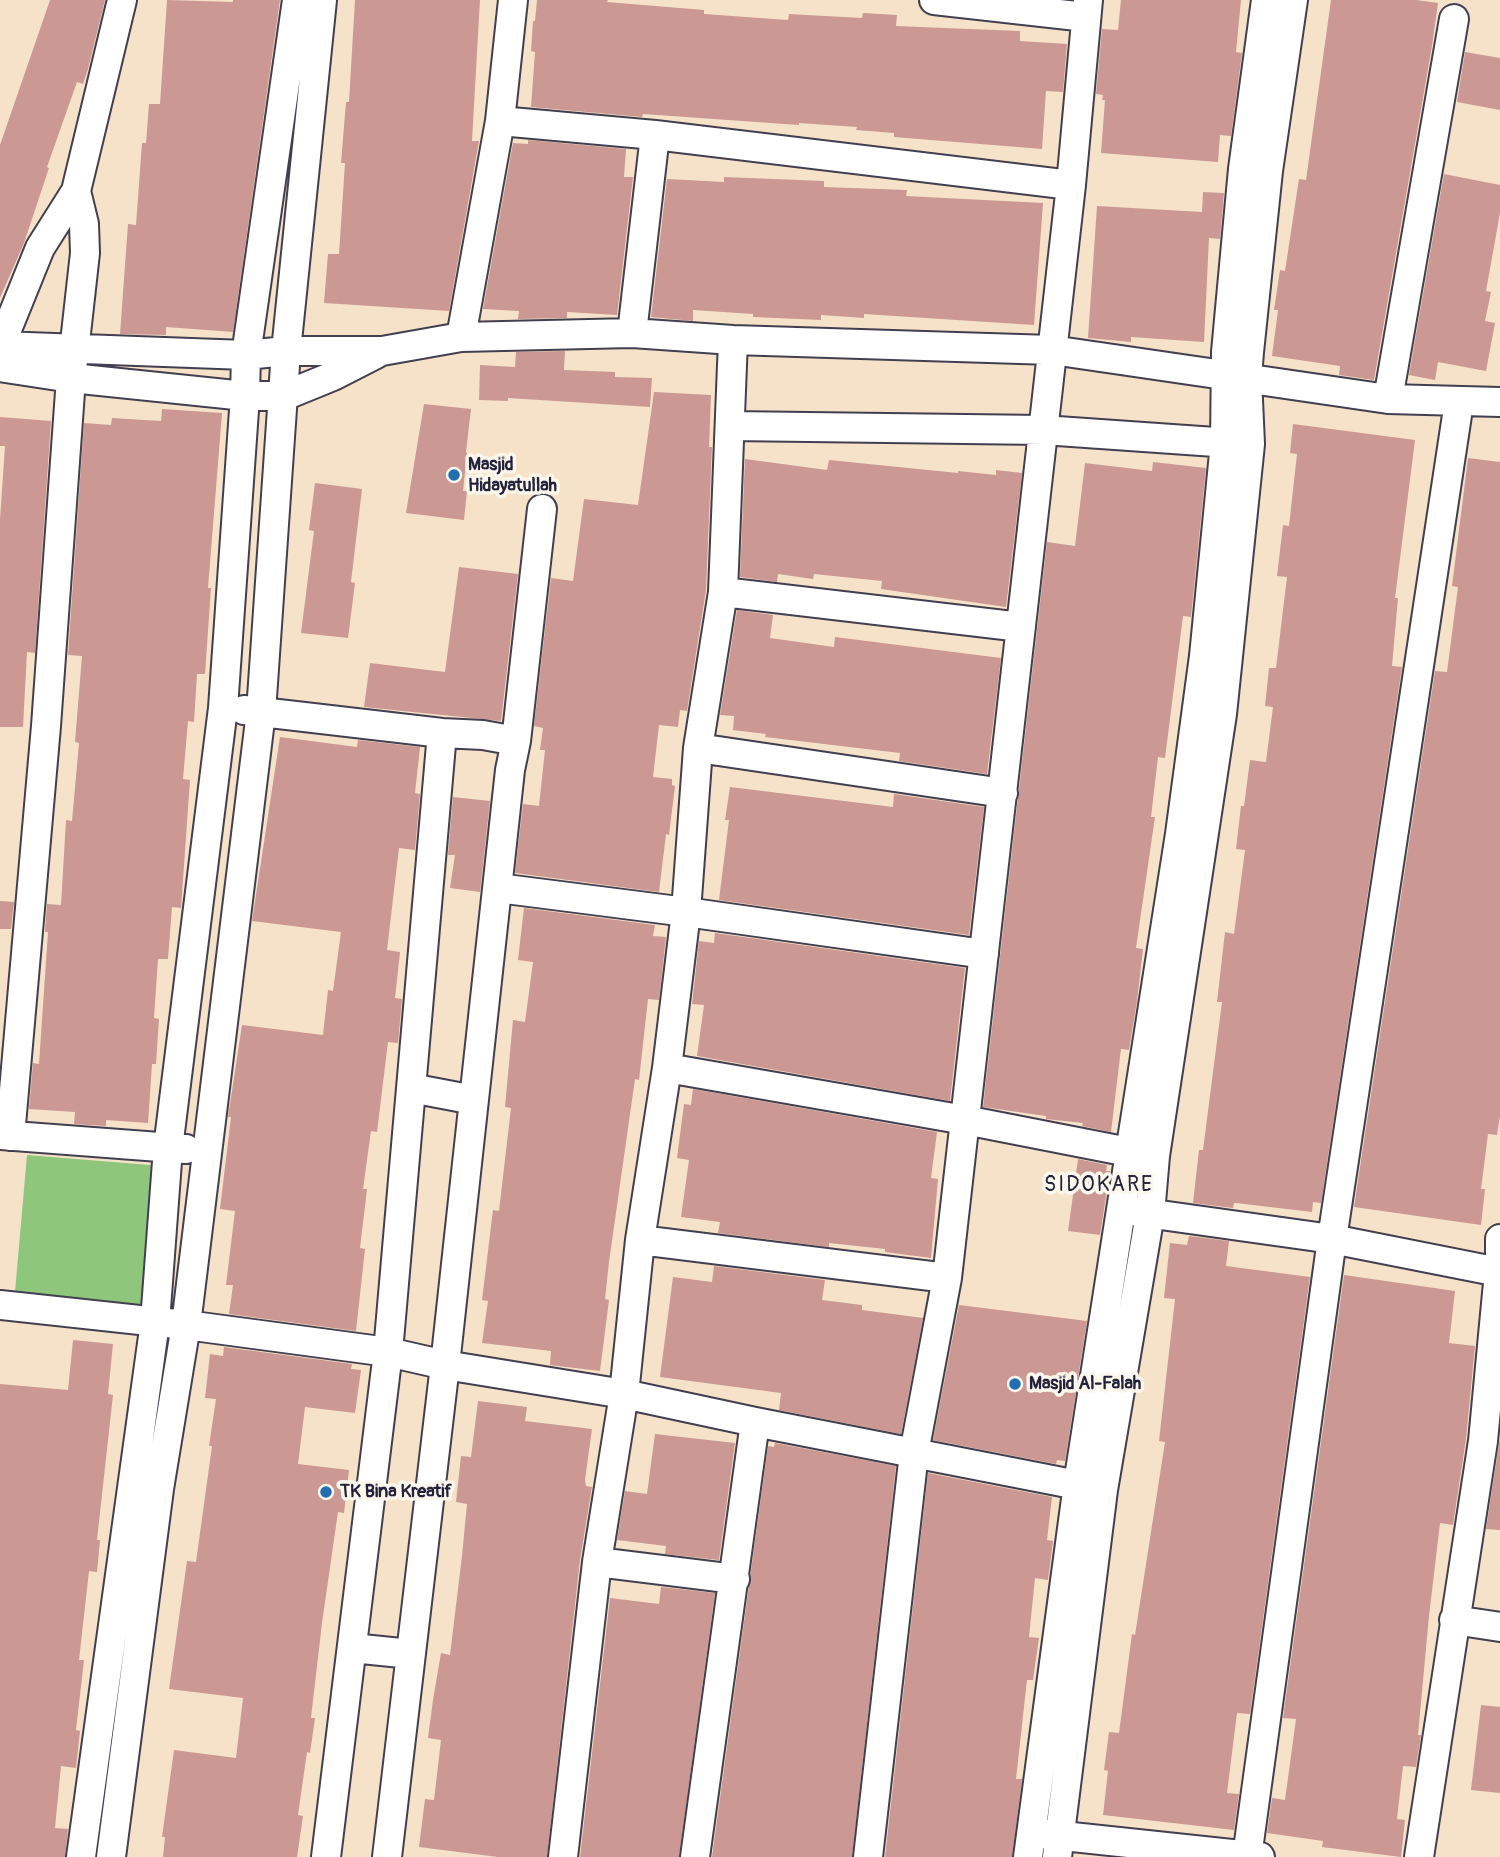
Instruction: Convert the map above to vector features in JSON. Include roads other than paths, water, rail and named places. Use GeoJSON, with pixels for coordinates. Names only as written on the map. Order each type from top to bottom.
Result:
{"type":"FeatureCollection","features":[{"type":"Feature","properties":{"kind":"street"},"geometry":{"type":"LineString","coordinates":[[1,357],[6,332],[40,248],[76,191],[122,0]]}},
{"type":"Feature","properties":{"kind":"street"},"geometry":{"type":"LineString","coordinates":[[111,1857],[159,1489],[186,1325],[261,712],[284,396],[304,37],[297,0]]}},
{"type":"Feature","properties":{"kind":"street"},"geometry":{"type":"LineString","coordinates":[[81,1857],[155,1322],[168,1149],[223,708],[246,397],[246,355],[304,37],[321,0]]}},
{"type":"Feature","properties":{"kind":"street"},"geometry":{"type":"LineString","coordinates":[[461,337],[500,121],[513,0]]}},
{"type":"Feature","properties":{"kind":"street"},"geometry":{"type":"LineString","coordinates":[[868,1857],[914,1453],[947,1278],[1071,185],[1087,8],[934,0]]}},
{"type":"Feature","properties":{"kind":"street"},"geometry":{"type":"LineString","coordinates":[[1256,170],[1266,0]]}},
{"type":"Feature","properties":{"kind":"street"},"geometry":{"type":"LineString","coordinates":[[1059,1846],[1090,1487],[1122,1209],[1143,1155],[1195,806],[1222,714],[1238,443],[1237,377],[1226,352],[1256,170],[1293,0]]}},
{"type":"Feature","properties":{"kind":"street"},"geometry":{"type":"LineString","coordinates":[[1388,400],[1454,19]]}},
{"type":"Feature","properties":{"kind":"street"},"geometry":{"type":"LineString","coordinates":[[500,121],[655,135],[1071,185]]}},
{"type":"Feature","properties":{"kind":"street"},"geometry":{"type":"LineString","coordinates":[[632,333],[655,135]]}},
{"type":"Feature","properties":{"kind":"street"},"geometry":{"type":"LineString","coordinates":[[76,191],[84,224],[85,253],[71,378],[46,726],[5,1135],[206,1150]]}},
{"type":"Feature","properties":{"kind":"street"},"geometry":{"type":"LineString","coordinates":[[1,357],[75,350],[246,355],[286,351],[382,351],[461,337],[632,333],[733,340],[1052,349],[1388,400],[1500,402]]}},
{"type":"Feature","properties":{"kind":"street"},"geometry":{"type":"LineString","coordinates":[[563,1857],[597,1562],[624,1394],[640,1240],[667,1068],[686,912],[698,748],[723,592],[733,340]]}},
{"type":"Feature","properties":{"kind":"street"},"geometry":{"type":"LineString","coordinates":[[1,357],[71,378],[246,397],[284,396],[333,376],[382,351]]}},
{"type":"Feature","properties":{"kind":"street"},"geometry":{"type":"LineString","coordinates":[[1143,1155],[1150,1214],[1090,1487],[1029,1845],[1251,1856],[1332,1239],[1459,402]]}},
{"type":"Feature","properties":{"kind":"street"},"geometry":{"type":"LineString","coordinates":[[730,426],[1043,430],[1238,443]]}},
{"type":"Feature","properties":{"kind":"street"},"geometry":{"type":"LineString","coordinates":[[387,1857],[542,509]]}},
{"type":"Feature","properties":{"kind":"street"},"geometry":{"type":"LineString","coordinates":[[723,592],[1021,627]]}},
{"type":"Feature","properties":{"kind":"street"},"geometry":{"type":"LineString","coordinates":[[223,708],[442,733],[483,735],[516,741]]}},
{"type":"Feature","properties":{"kind":"street"},"geometry":{"type":"LineString","coordinates":[[326,1857],[388,1352],[442,733]]}},
{"type":"Feature","properties":{"kind":"street"},"geometry":{"type":"LineString","coordinates":[[698,748],[1003,793]]}},
{"type":"Feature","properties":{"kind":"street"},"geometry":{"type":"LineString","coordinates":[[498,888],[984,954]]}},
{"type":"Feature","properties":{"kind":"street"},"geometry":{"type":"LineString","coordinates":[[667,1068],[965,1120],[1143,1155]]}},
{"type":"Feature","properties":{"kind":"street"},"geometry":{"type":"LineString","coordinates":[[411,1088],[474,1100]]}},
{"type":"Feature","properties":{"kind":"street"},"geometry":{"type":"LineString","coordinates":[[1122,1209],[1332,1239],[1499,1272]]}},
{"type":"Feature","properties":{"kind":"street"},"geometry":{"type":"LineString","coordinates":[[1419,1857],[1454,1620],[1491,1442],[1500,1239]]}},
{"type":"Feature","properties":{"kind":"street"},"geometry":{"type":"LineString","coordinates":[[640,1240],[947,1278]]}},
{"type":"Feature","properties":{"kind":"street"},"geometry":{"type":"LineString","coordinates":[[0,1305],[186,1325],[388,1352],[445,1365],[624,1394],[1090,1487]]}},
{"type":"Feature","properties":{"kind":"street"},"geometry":{"type":"LineString","coordinates":[[695,1857],[755,1422]]}},
{"type":"Feature","properties":{"kind":"street"},"geometry":{"type":"LineString","coordinates":[[597,1562],[735,1579]]}},
{"type":"Feature","properties":{"kind":"street"},"geometry":{"type":"LineString","coordinates":[[115,1613],[143,1614]]}},
{"type":"Feature","properties":{"kind":"street"},"geometry":{"type":"LineString","coordinates":[[1454,1620],[1500,1627]]}},
{"type":"Feature","properties":{"kind":"street"},"geometry":{"type":"LineString","coordinates":[[352,1648],[411,1654]]}},
{"type":"Feature","properties":{"kind":"place","name":"Masjid Hidayatullah"},"geometry":{"type":"Point","coordinates":[454,475]}},
{"type":"Feature","properties":{"kind":"place","name":"Masjid Al-Falah"},"geometry":{"type":"Point","coordinates":[1015,1384]}},
{"type":"Feature","properties":{"kind":"place","name":"TK Bina Kreatif"},"geometry":{"type":"Point","coordinates":[326,1492]}},
{"type":"Feature","properties":{"kind":"district","name":"SIDOKARE"},"geometry":{"type":"Point","coordinates":[1099,1186]}}]}
